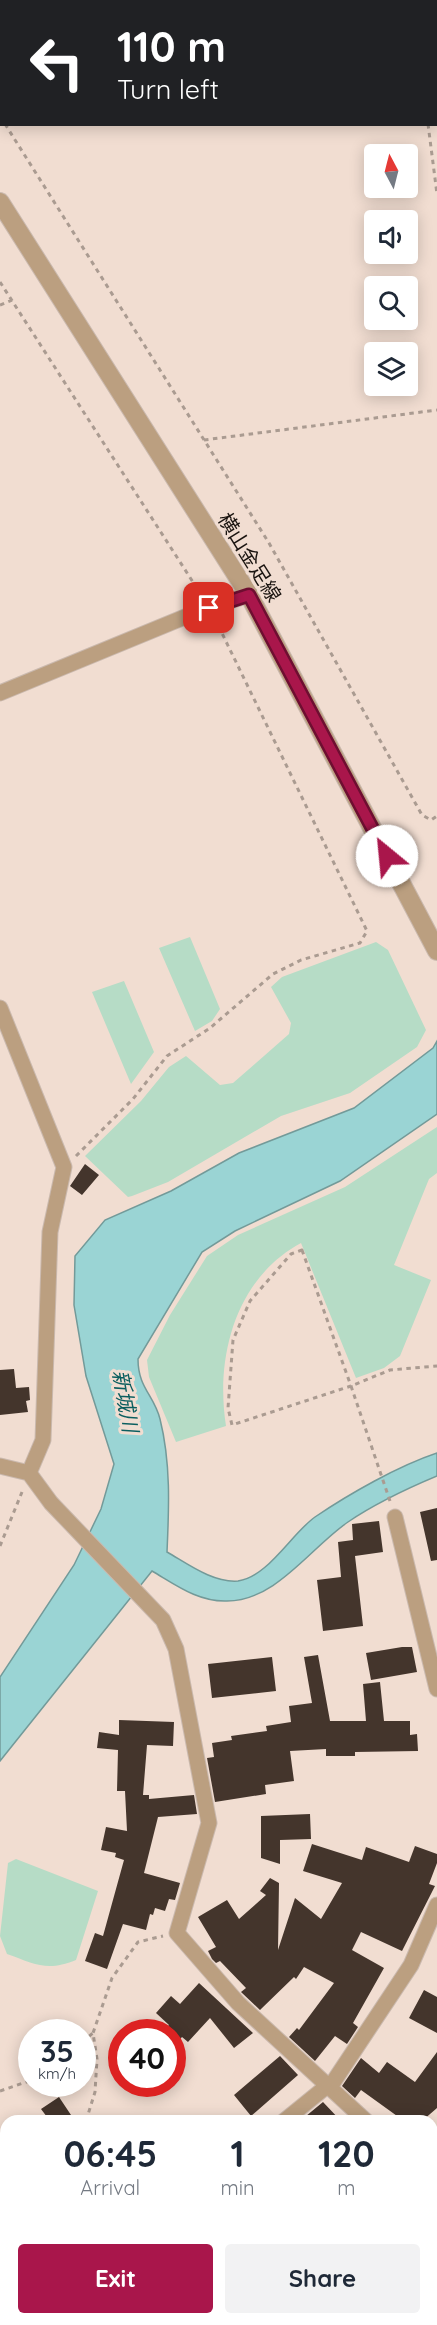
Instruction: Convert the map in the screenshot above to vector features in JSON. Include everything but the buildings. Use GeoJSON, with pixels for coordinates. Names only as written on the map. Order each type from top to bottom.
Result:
{"type":"FeatureCollection","features":[{"type":"Feature","properties":{"kind":"street","name":"横山金足線"},"geometry":{"type":"LineString","coordinates":[[0,202],[249,595],[437,951]]}},
{"type":"Feature","properties":{"kind":"street"},"geometry":{"type":"LineString","coordinates":[[0,693],[209,608],[249,595]]}},
{"type":"Feature","properties":{"kind":"street"},"geometry":{"type":"LineString","coordinates":[[0,1008],[64,1167],[50,1232],[43,1440],[29,1473]]}},
{"type":"Feature","properties":{"kind":"street"},"geometry":{"type":"LineString","coordinates":[[0,1466],[29,1473],[51,1503],[163,1620],[176,1649],[210,1823],[177,1933],[238,2003],[359,2115]]}},
{"type":"Feature","properties":{"kind":"street"},"geometry":{"type":"LineString","coordinates":[[395,1517],[413,1581],[437,1689]]}},
{"type":"Feature","properties":{"kind":"street"},"geometry":{"type":"LineString","coordinates":[[292,2115],[328,2086],[411,1965],[437,1905]]}},
{"type":"Feature","properties":{"kind":"path"},"geometry":{"type":"LineString","coordinates":[[6,126],[269,543],[422,815],[431,820],[437,816]]}},
{"type":"Feature","properties":{"kind":"path"},"geometry":{"type":"LineString","coordinates":[[428,126],[437,194]]}},
{"type":"Feature","properties":{"kind":"path"},"geometry":{"type":"LineString","coordinates":[[0,282],[209,608],[367,931],[360,943],[301,960],[273,974],[210,1028],[167,1056],[133,1099],[64,1167]]}},
{"type":"Feature","properties":{"kind":"path"},"geometry":{"type":"LineString","coordinates":[[0,305],[12,300]]}},
{"type":"Feature","properties":{"kind":"path"},"geometry":{"type":"LineString","coordinates":[[204,440],[437,410]]}},
{"type":"Feature","properties":{"kind":"path"},"geometry":{"type":"LineString","coordinates":[[395,1517],[351,1386],[302,1250],[291,1254],[250,1301],[233,1340],[228,1408],[232,1425],[351,1386],[390,1370],[437,1366]]}},
{"type":"Feature","properties":{"kind":"path"},"geometry":{"type":"LineString","coordinates":[[0,1546],[29,1473]]}},
{"type":"Feature","properties":{"kind":"path"},"geometry":{"type":"LineString","coordinates":[[96,2024],[112,1978],[138,1942],[177,1933]]}},
{"type":"Feature","properties":{"kind":"path"},"geometry":{"type":"LineString","coordinates":[[96,2052],[96,2076]]}},
{"type":"Feature","properties":{"kind":"path"},"geometry":{"type":"LineString","coordinates":[[0,2091],[18,2085]]}},
{"type":"Feature","properties":{"kind":"path"},"geometry":{"type":"LineString","coordinates":[[88,2115],[93,2097]]}},
{"type":"Feature","properties":{"kind":"green space"},"geometry":{"type":"Polygon","coordinates":[[[190,937],[220,1009],[212,1021],[195,1031],[159,948],[190,937]]]}},
{"type":"Feature","properties":{"kind":"green space"},"geometry":{"type":"Polygon","coordinates":[[[376,942],[388,950],[426,1030],[417,1047],[350,1093],[281,1116],[168,1182],[132,1196],[128,1197],[85,1156],[141,1101],[169,1067],[186,1056],[220,1085],[233,1083],[289,1034],[291,1023],[271,987],[282,977],[376,942]]]}},
{"type":"Feature","properties":{"kind":"green space"},"geometry":{"type":"Polygon","coordinates":[[[124,981],[154,1052],[131,1084],[92,992],[124,981]]]}},
{"type":"Feature","properties":{"kind":"green space"},"geometry":{"type":"Polygon","coordinates":[[[437,1127],[437,1173],[429,1179],[394,1265],[431,1280],[400,1356],[384,1368],[356,1378],[301,1243],[279,1258],[260,1277],[235,1321],[224,1373],[223,1399],[226,1426],[176,1442],[149,1377],[147,1360],[170,1315],[207,1256],[238,1235],[345,1187],[437,1127]]]}},
{"type":"Feature","properties":{"kind":"green space"},"geometry":{"type":"Polygon","coordinates":[[[16,1859],[98,1891],[76,1960],[49,1966],[7,1954],[0,1936],[8,1863],[16,1859]]]}},
{"type":"Feature","properties":{"kind":"water","name":"新城川"},"geometry":{"type":"Polygon","coordinates":[[[437,1041],[437,1114],[340,1181],[235,1231],[202,1252],[138,1359],[143,1384],[157,1411],[164,1436],[168,1486],[167,1552],[210,1576],[229,1581],[249,1578],[269,1563],[315,1517],[374,1481],[437,1453],[437,1476],[391,1497],[348,1522],[277,1583],[245,1599],[216,1601],[206,1599],[188,1592],[152,1571],[0,1761],[0,1677],[74,1565],[101,1509],[114,1464],[86,1376],[74,1305],[75,1256],[105,1220],[171,1191],[239,1153],[354,1108],[433,1048],[437,1041]]]}},
{"type":"Feature","properties":{"kind":"route"},"geometry":{"type":"LineString","coordinates":[[209,608],[249,595],[387,856]]}}]}
